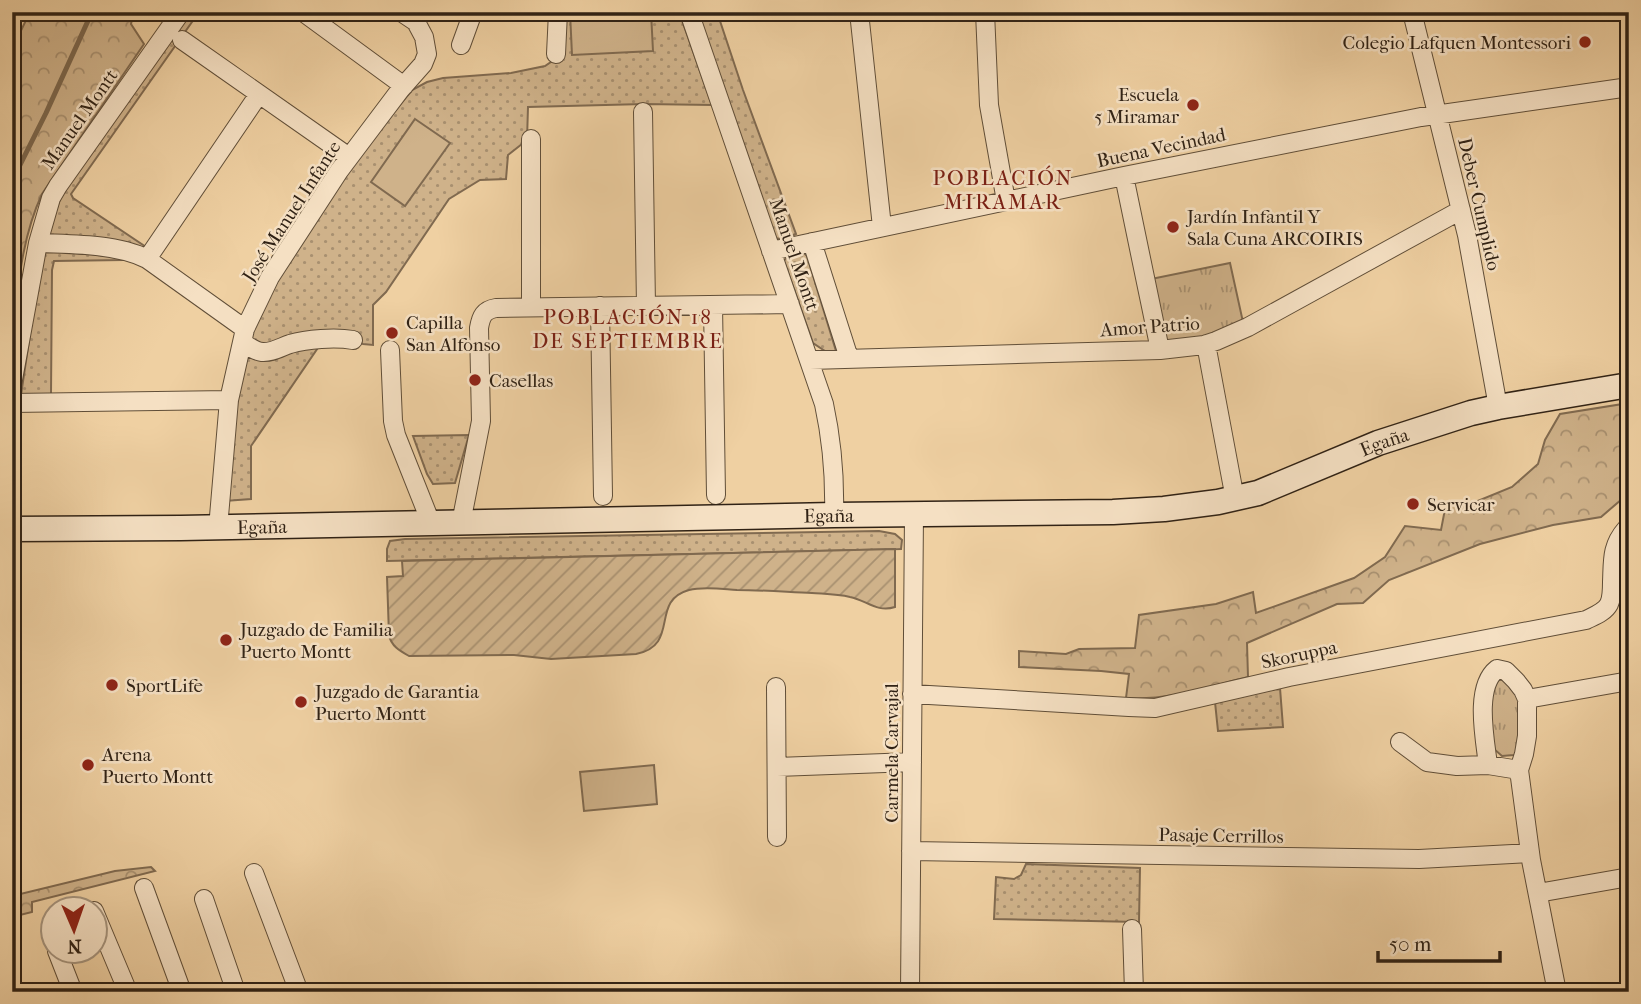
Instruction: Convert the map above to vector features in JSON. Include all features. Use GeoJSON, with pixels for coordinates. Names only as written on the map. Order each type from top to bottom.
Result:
{"type":"FeatureCollection","features":[{"type":"Feature","properties":{"kind":"main road","name":"Egaña"},"geometry":{"type":"LineString","coordinates":[[12,529],[218,528],[1138,511],[1235,499],[1258,493],[1378,443],[1451,418],[1498,407],[1629,385]]}},
{"type":"Feature","properties":{"kind":"street","name":"Manuel Montt"},"geometry":{"type":"LineString","coordinates":[[12,385],[38,243],[51,198],[181,12]]}},
{"type":"Feature","properties":{"kind":"street"},"geometry":{"type":"LineString","coordinates":[[303,12],[404,86]]}},
{"type":"Feature","properties":{"kind":"street"},"geometry":{"type":"LineString","coordinates":[[461,45],[473,12]]}},
{"type":"Feature","properties":{"kind":"street"},"geometry":{"type":"LineString","coordinates":[[556,54],[558,12]]}},
{"type":"Feature","properties":{"kind":"street","name":"Manuel Montt"},"geometry":{"type":"LineString","coordinates":[[688,12],[824,404],[833,455],[834,515]]}},
{"type":"Feature","properties":{"kind":"street"},"geometry":{"type":"LineString","coordinates":[[859,12],[883,227]]}},
{"type":"Feature","properties":{"kind":"street"},"geometry":{"type":"LineString","coordinates":[[985,12],[989,104],[1006,201]]}},
{"type":"Feature","properties":{"kind":"street","name":"Deber Cumplido"},"geometry":{"type":"LineString","coordinates":[[1412,12],[1476,278],[1498,407]]}},
{"type":"Feature","properties":{"kind":"street","name":"José Manuel Infante"},"geometry":{"type":"LineString","coordinates":[[218,528],[229,400],[243,335],[270,277],[349,157],[423,64],[427,54],[424,37],[409,17]]}},
{"type":"Feature","properties":{"kind":"street"},"geometry":{"type":"LineString","coordinates":[[182,40],[349,157]]}},
{"type":"Feature","properties":{"kind":"street","name":"Buena Vecindad"},"geometry":{"type":"LineString","coordinates":[[771,251],[1124,176],[1437,114],[1629,87]]}},
{"type":"Feature","properties":{"kind":"street"},"geometry":{"type":"LineString","coordinates":[[147,259],[259,94]]}},
{"type":"Feature","properties":{"kind":"street"},"geometry":{"type":"LineString","coordinates":[[643,112],[646,306]]}},
{"type":"Feature","properties":{"kind":"street"},"geometry":{"type":"LineString","coordinates":[[531,139],[531,307]]}},
{"type":"Feature","properties":{"kind":"street"},"geometry":{"type":"LineString","coordinates":[[1124,176],[1160,350]]}},
{"type":"Feature","properties":{"kind":"street","name":"Amor Patrio"},"geometry":{"type":"LineString","coordinates":[[810,360],[1160,350],[1206,344],[1248,327],[1461,210]]}},
{"type":"Feature","properties":{"kind":"street","name":"Manuel Montt"},"geometry":{"type":"LineString","coordinates":[[812,242],[849,358]]}},
{"type":"Feature","properties":{"kind":"street"},"geometry":{"type":"LineString","coordinates":[[38,243],[114,249],[147,259],[243,335],[254,350],[269,352],[296,343],[340,338],[353,340]]}},
{"type":"Feature","properties":{"kind":"street"},"geometry":{"type":"LineString","coordinates":[[461,523],[481,421],[480,328],[485,312],[496,308],[531,307],[790,304]]}},
{"type":"Feature","properties":{"kind":"street"},"geometry":{"type":"LineString","coordinates":[[713,305],[716,495]]}},
{"type":"Feature","properties":{"kind":"street"},"geometry":{"type":"LineString","coordinates":[[600,306],[603,496]]}},
{"type":"Feature","properties":{"kind":"street"},"geometry":{"type":"LineString","coordinates":[[1206,344],[1235,499]]}},
{"type":"Feature","properties":{"kind":"street"},"geometry":{"type":"LineString","coordinates":[[390,350],[396,435],[431,523]]}},
{"type":"Feature","properties":{"kind":"street"},"geometry":{"type":"LineString","coordinates":[[12,403],[229,400]]}},
{"type":"Feature","properties":{"kind":"street","name":"Carmela Carvajal"},"geometry":{"type":"LineString","coordinates":[[910,992],[914,514]]}},
{"type":"Feature","properties":{"kind":"street","name":"Skoruppa"},"geometry":{"type":"LineString","coordinates":[[912,694],[1155,708],[1289,677],[1586,620],[1609,605],[1614,549],[1617,539],[1626,529]]}},
{"type":"Feature","properties":{"kind":"street"},"geometry":{"type":"LineString","coordinates":[[1490,639],[1497,669]]}},
{"type":"Feature","properties":{"kind":"street"},"geometry":{"type":"LineString","coordinates":[[1497,669],[1506,671],[1523,690],[1527,699],[1527,736],[1520,770],[1530,853],[1557,992]]}},
{"type":"Feature","properties":{"kind":"street"},"geometry":{"type":"LineString","coordinates":[[1488,765],[1484,728],[1485,685],[1497,669]]}},
{"type":"Feature","properties":{"kind":"street"},"geometry":{"type":"LineString","coordinates":[[1527,699],[1629,681]]}},
{"type":"Feature","properties":{"kind":"street"},"geometry":{"type":"LineString","coordinates":[[776,687],[777,836]]}},
{"type":"Feature","properties":{"kind":"street"},"geometry":{"type":"LineString","coordinates":[[1400,741],[1427,762],[1457,766],[1488,765],[1520,770]]}},
{"type":"Feature","properties":{"kind":"street"},"geometry":{"type":"LineString","coordinates":[[776,767],[912,762]]}},
{"type":"Feature","properties":{"kind":"street","name":"Pasaje Cerrillos"},"geometry":{"type":"LineString","coordinates":[[911,851],[1419,859],[1530,853]]}},
{"type":"Feature","properties":{"kind":"street"},"geometry":{"type":"LineString","coordinates":[[254,873],[299,992]]}},
{"type":"Feature","properties":{"kind":"street"},"geometry":{"type":"LineString","coordinates":[[1538,894],[1629,877]]}},
{"type":"Feature","properties":{"kind":"street"},"geometry":{"type":"LineString","coordinates":[[144,888],[182,992]]}},
{"type":"Feature","properties":{"kind":"street"},"geometry":{"type":"LineString","coordinates":[[204,899],[236,992]]}},
{"type":"Feature","properties":{"kind":"street"},"geometry":{"type":"LineString","coordinates":[[1132,929],[1134,992]]}},
{"type":"Feature","properties":{"kind":"street"},"geometry":{"type":"LineString","coordinates":[[108,944],[128,992]]}},
{"type":"Feature","properties":{"kind":"street"},"geometry":{"type":"LineString","coordinates":[[62,965],[73,992]]}},
{"type":"Feature","properties":{"kind":"green space"},"geometry":{"type":"Polygon","coordinates":[[[30,12],[135,12],[131,24],[144,44],[42,194],[25,246],[12,338],[12,49],[30,12]]]}},
{"type":"Feature","properties":{"kind":"green space"},"geometry":{"type":"Polygon","coordinates":[[[188,12],[199,12],[71,194],[73,198],[149,249],[51,235],[49,232],[61,196],[188,12]]]}},
{"type":"Feature","properties":{"kind":"green space"},"geometry":{"type":"Polygon","coordinates":[[[564,12],[679,12],[712,105],[528,107],[527,140],[508,155],[506,179],[480,180],[449,199],[386,292],[373,305],[373,345],[363,344],[354,338],[324,339],[251,446],[251,499],[225,501],[229,444],[251,333],[284,264],[363,150],[412,90],[427,82],[443,78],[511,73],[545,66],[561,55],[564,12]]]}},
{"type":"Feature","properties":{"kind":"green space"},"geometry":{"type":"Polygon","coordinates":[[[570,12],[651,12],[653,51],[572,55],[570,12]]]}},
{"type":"Feature","properties":{"kind":"green space"},"geometry":{"type":"Polygon","coordinates":[[[696,12],[717,12],[796,234],[775,238],[696,12]]]}},
{"type":"Feature","properties":{"kind":"green space"},"geometry":{"type":"Polygon","coordinates":[[[415,119],[450,143],[405,206],[371,182],[415,119]]]}},
{"type":"Feature","properties":{"kind":"green space"},"geometry":{"type":"Polygon","coordinates":[[[42,252],[118,257],[124,260],[54,261],[51,394],[21,395],[42,252]]]}},
{"type":"Feature","properties":{"kind":"green space"},"geometry":{"type":"Polygon","coordinates":[[[804,253],[836,351],[825,351],[813,343],[784,261],[788,255],[804,253]]]}},
{"type":"Feature","properties":{"kind":"green space"},"geometry":{"type":"Polygon","coordinates":[[[1230,263],[1243,322],[1201,338],[1164,343],[1151,279],[1230,263]]]}},
{"type":"Feature","properties":{"kind":"green space"},"geometry":{"type":"Polygon","coordinates":[[[1629,403],[1629,493],[1601,517],[1553,525],[1480,544],[1389,580],[1363,603],[1337,604],[1247,643],[1248,677],[1172,695],[1126,698],[1129,674],[1019,667],[1019,651],[1066,654],[1079,649],[1135,648],[1139,615],[1216,604],[1253,592],[1256,613],[1354,578],[1385,557],[1405,526],[1441,530],[1446,504],[1468,505],[1512,487],[1538,464],[1545,440],[1560,414],[1629,403]]]}},
{"type":"Feature","properties":{"kind":"green space"},"geometry":{"type":"Polygon","coordinates":[[[469,435],[455,483],[433,484],[413,436],[469,435]]]}},
{"type":"Feature","properties":{"kind":"green space"},"geometry":{"type":"Polygon","coordinates":[[[879,531],[895,534],[902,540],[901,549],[387,561],[390,541],[405,539],[879,531]]]}},
{"type":"Feature","properties":{"kind":"green space"},"geometry":{"type":"Polygon","coordinates":[[[895,549],[895,607],[883,608],[831,594],[713,588],[689,590],[670,603],[658,642],[650,649],[636,654],[551,659],[514,655],[409,656],[394,645],[389,635],[387,577],[403,576],[402,561],[895,549]]]}},
{"type":"Feature","properties":{"kind":"green space"},"geometry":{"type":"Polygon","coordinates":[[[1498,680],[1503,680],[1521,698],[1517,753],[1514,755],[1502,756],[1492,744],[1490,691],[1498,680]]]}},
{"type":"Feature","properties":{"kind":"green space"},"geometry":{"type":"Polygon","coordinates":[[[1280,688],[1283,727],[1218,731],[1215,702],[1280,688]]]}},
{"type":"Feature","properties":{"kind":"green space"},"geometry":{"type":"Polygon","coordinates":[[[654,765],[657,804],[584,811],[580,772],[654,765]]]}},
{"type":"Feature","properties":{"kind":"green space"},"geometry":{"type":"Polygon","coordinates":[[[1026,864],[1140,868],[1139,922],[994,919],[996,877],[1014,879],[1021,875],[1026,864]]]}},
{"type":"Feature","properties":{"kind":"green space"},"geometry":{"type":"Polygon","coordinates":[[[151,867],[155,871],[60,895],[38,895],[38,900],[32,902],[32,912],[12,917],[12,896],[115,871],[151,867]]]}},
{"type":"Feature","properties":{"kind":"waterway"},"geometry":{"type":"LineString","coordinates":[[12,181],[92,12]]}},
{"type":"Feature","properties":{"kind":"place","name":"Colegio Lafquen Montessori"},"geometry":{"type":"Point","coordinates":[1585,42]}},
{"type":"Feature","properties":{"kind":"place","name":"Escuela 5 Miramar"},"geometry":{"type":"Point","coordinates":[1193,105]}},
{"type":"Feature","properties":{"kind":"place","name":"Jardín Infantil Y Sala Cuna ARCOIRIS"},"geometry":{"type":"Point","coordinates":[1173,227]}},
{"type":"Feature","properties":{"kind":"place","name":"Capilla San Alfonso"},"geometry":{"type":"Point","coordinates":[392,333]}},
{"type":"Feature","properties":{"kind":"place","name":"Casellas"},"geometry":{"type":"Point","coordinates":[475,380]}},
{"type":"Feature","properties":{"kind":"place","name":"Servicar"},"geometry":{"type":"Point","coordinates":[1413,504]}},
{"type":"Feature","properties":{"kind":"place","name":"Juzgado de Familia Puerto Montt"},"geometry":{"type":"Point","coordinates":[226,640]}},
{"type":"Feature","properties":{"kind":"place","name":"SportLife"},"geometry":{"type":"Point","coordinates":[112,685]}},
{"type":"Feature","properties":{"kind":"place","name":"Juzgado de Garantia Puerto Montt"},"geometry":{"type":"Point","coordinates":[301,702]}},
{"type":"Feature","properties":{"kind":"place","name":"Arena Puerto Montt"},"geometry":{"type":"Point","coordinates":[88,765]}},
{"type":"Feature","properties":{"kind":"district","name":"POBLACIÓN MIRAMAR"},"geometry":{"type":"Point","coordinates":[1003,190]}},
{"type":"Feature","properties":{"kind":"district","name":"POBLACIÓN 18 DE SEPTIEMBRE"},"geometry":{"type":"Point","coordinates":[628,329]}}]}
